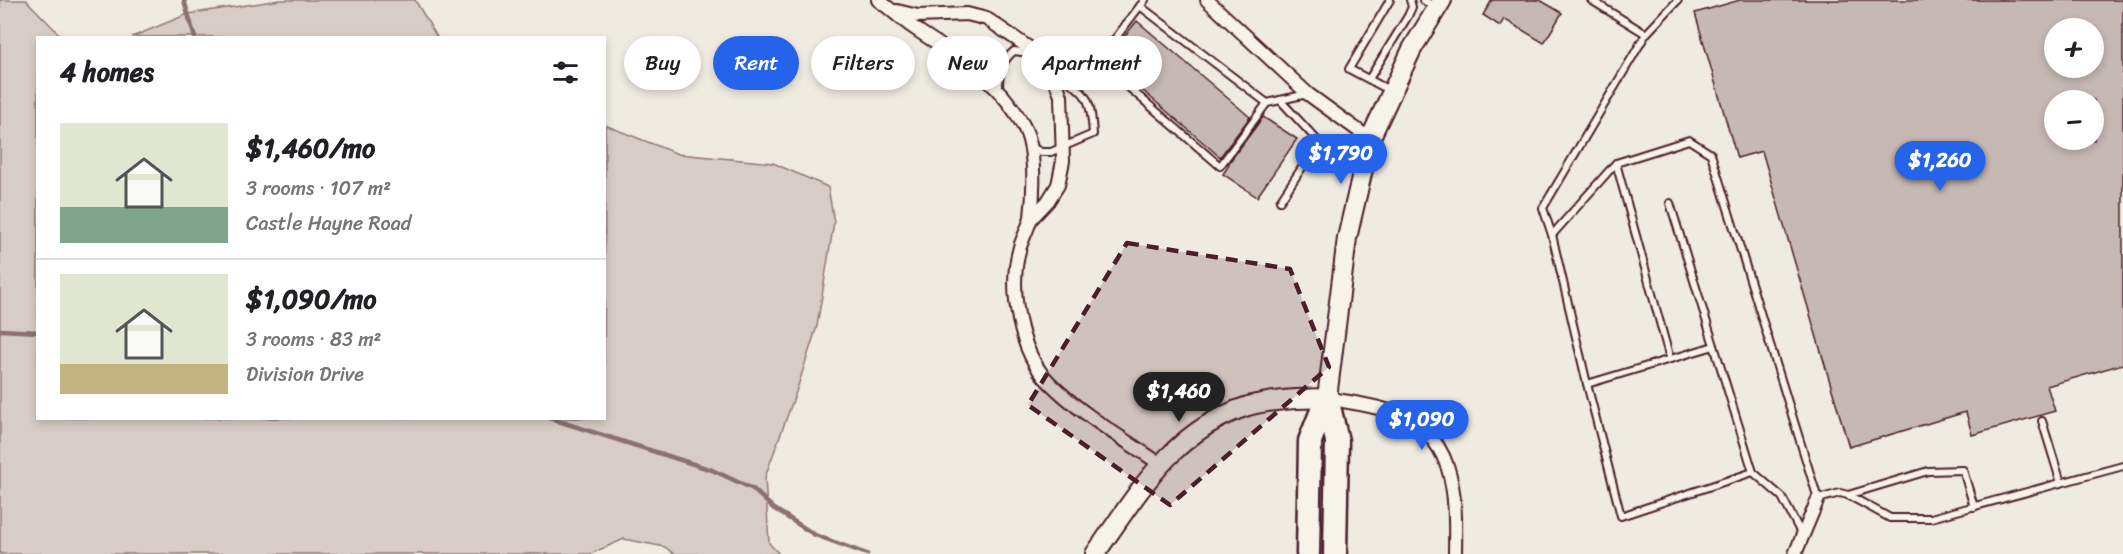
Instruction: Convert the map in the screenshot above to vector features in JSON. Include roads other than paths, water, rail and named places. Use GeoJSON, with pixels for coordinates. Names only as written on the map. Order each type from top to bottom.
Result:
{"type":"FeatureCollection","features":[{"type":"Feature","properties":{"kind":"highway"},"geometry":{"type":"LineString","coordinates":[[1308,554],[1310,441],[1327,398]]}},
{"type":"Feature","properties":{"kind":"highway"},"geometry":{"type":"LineString","coordinates":[[1327,398],[1337,441],[1335,554]]}},
{"type":"Feature","properties":{"kind":"main road"},"geometry":{"type":"LineString","coordinates":[[1095,554],[1160,464],[1192,435],[1216,420],[1249,406],[1294,399],[1327,398],[1347,238],[1370,139],[1434,3]]}},
{"type":"Feature","properties":{"kind":"street"},"geometry":{"type":"LineString","coordinates":[[878,0],[927,37]]}},
{"type":"Feature","properties":{"kind":"street"},"geometry":{"type":"LineString","coordinates":[[1208,0],[1308,94],[1370,139]]}},
{"type":"Feature","properties":{"kind":"street"},"geometry":{"type":"LineString","coordinates":[[894,11],[918,16],[967,14],[987,19],[1021,44]]}},
{"type":"Feature","properties":{"kind":"street"},"geometry":{"type":"LineString","coordinates":[[1000,90],[1025,130],[1029,145],[1033,181],[1031,219],[1020,249],[1014,285],[1018,318],[1033,360],[1049,382],[1080,408],[1160,464]]}},
{"type":"Feature","properties":{"kind":"street"},"geometry":{"type":"LineString","coordinates":[[1031,219],[1048,201],[1058,185],[1063,161],[1061,96],[1059,90]]}},
{"type":"Feature","properties":{"kind":"street"},"geometry":{"type":"LineString","coordinates":[[1327,398],[1387,410],[1403,417],[1425,432],[1439,447],[1450,470],[1455,496],[1455,554]]}},
{"type":"Feature","properties":{"kind":"street"},"geometry":{"type":"LineString","coordinates":[[1795,554],[1818,500]]}},
{"type":"Feature","properties":{"kind":"lane"},"geometry":{"type":"LineString","coordinates":[[1390,0],[1349,69],[1393,92]]}},
{"type":"Feature","properties":{"kind":"lane"},"geometry":{"type":"LineString","coordinates":[[1369,79],[1408,16],[1412,7],[1410,0]]}},
{"type":"Feature","properties":{"kind":"lane"},"geometry":{"type":"LineString","coordinates":[[1591,0],[1646,34]]}},
{"type":"Feature","properties":{"kind":"lane"},"geometry":{"type":"LineString","coordinates":[[1678,0],[1646,34],[1543,208],[1552,235],[1621,516],[1753,472]]}},
{"type":"Feature","properties":{"kind":"lane"},"geometry":{"type":"LineString","coordinates":[[1267,103],[1142,3],[1098,61],[1220,166],[1267,103],[1308,94]]}},
{"type":"Feature","properties":{"kind":"lane"},"geometry":{"type":"LineString","coordinates":[[1029,145],[1041,152],[1051,152],[1093,134],[1091,109],[1086,94],[1081,90]]}},
{"type":"Feature","properties":{"kind":"lane"},"geometry":{"type":"LineString","coordinates":[[1280,100],[1316,139],[1315,148],[1280,201]]}},
{"type":"Feature","properties":{"kind":"lane"},"geometry":{"type":"LineString","coordinates":[[1552,235],[1616,164],[1689,140],[1711,154],[1818,500],[1840,493],[1890,518],[1931,518],[2123,466]]}},
{"type":"Feature","properties":{"kind":"lane"},"geometry":{"type":"LineString","coordinates":[[1616,164],[1670,359]]}},
{"type":"Feature","properties":{"kind":"lane"},"geometry":{"type":"LineString","coordinates":[[1670,203],[1753,472],[1782,497],[1803,536]]}},
{"type":"Feature","properties":{"kind":"lane"},"geometry":{"type":"LineString","coordinates":[[1587,384],[1714,346]]}},
{"type":"Feature","properties":{"kind":"lane"},"geometry":{"type":"LineString","coordinates":[[2042,421],[2061,483]]}},
{"type":"Feature","properties":{"kind":"lane"},"geometry":{"type":"LineString","coordinates":[[1848,495],[1928,471],[1963,470],[1974,507]]}},
{"type":"Feature","properties":{"kind":"waterway"},"geometry":{"type":"LineString","coordinates":[[184,0],[194,36]]}},
{"type":"Feature","properties":{"kind":"waterway"},"geometry":{"type":"LineString","coordinates":[[0,330],[36,332]]}},
{"type":"Feature","properties":{"kind":"waterway"},"geometry":{"type":"LineString","coordinates":[[555,420],[712,470],[753,489],[773,508],[815,535],[867,554]]}}]}
